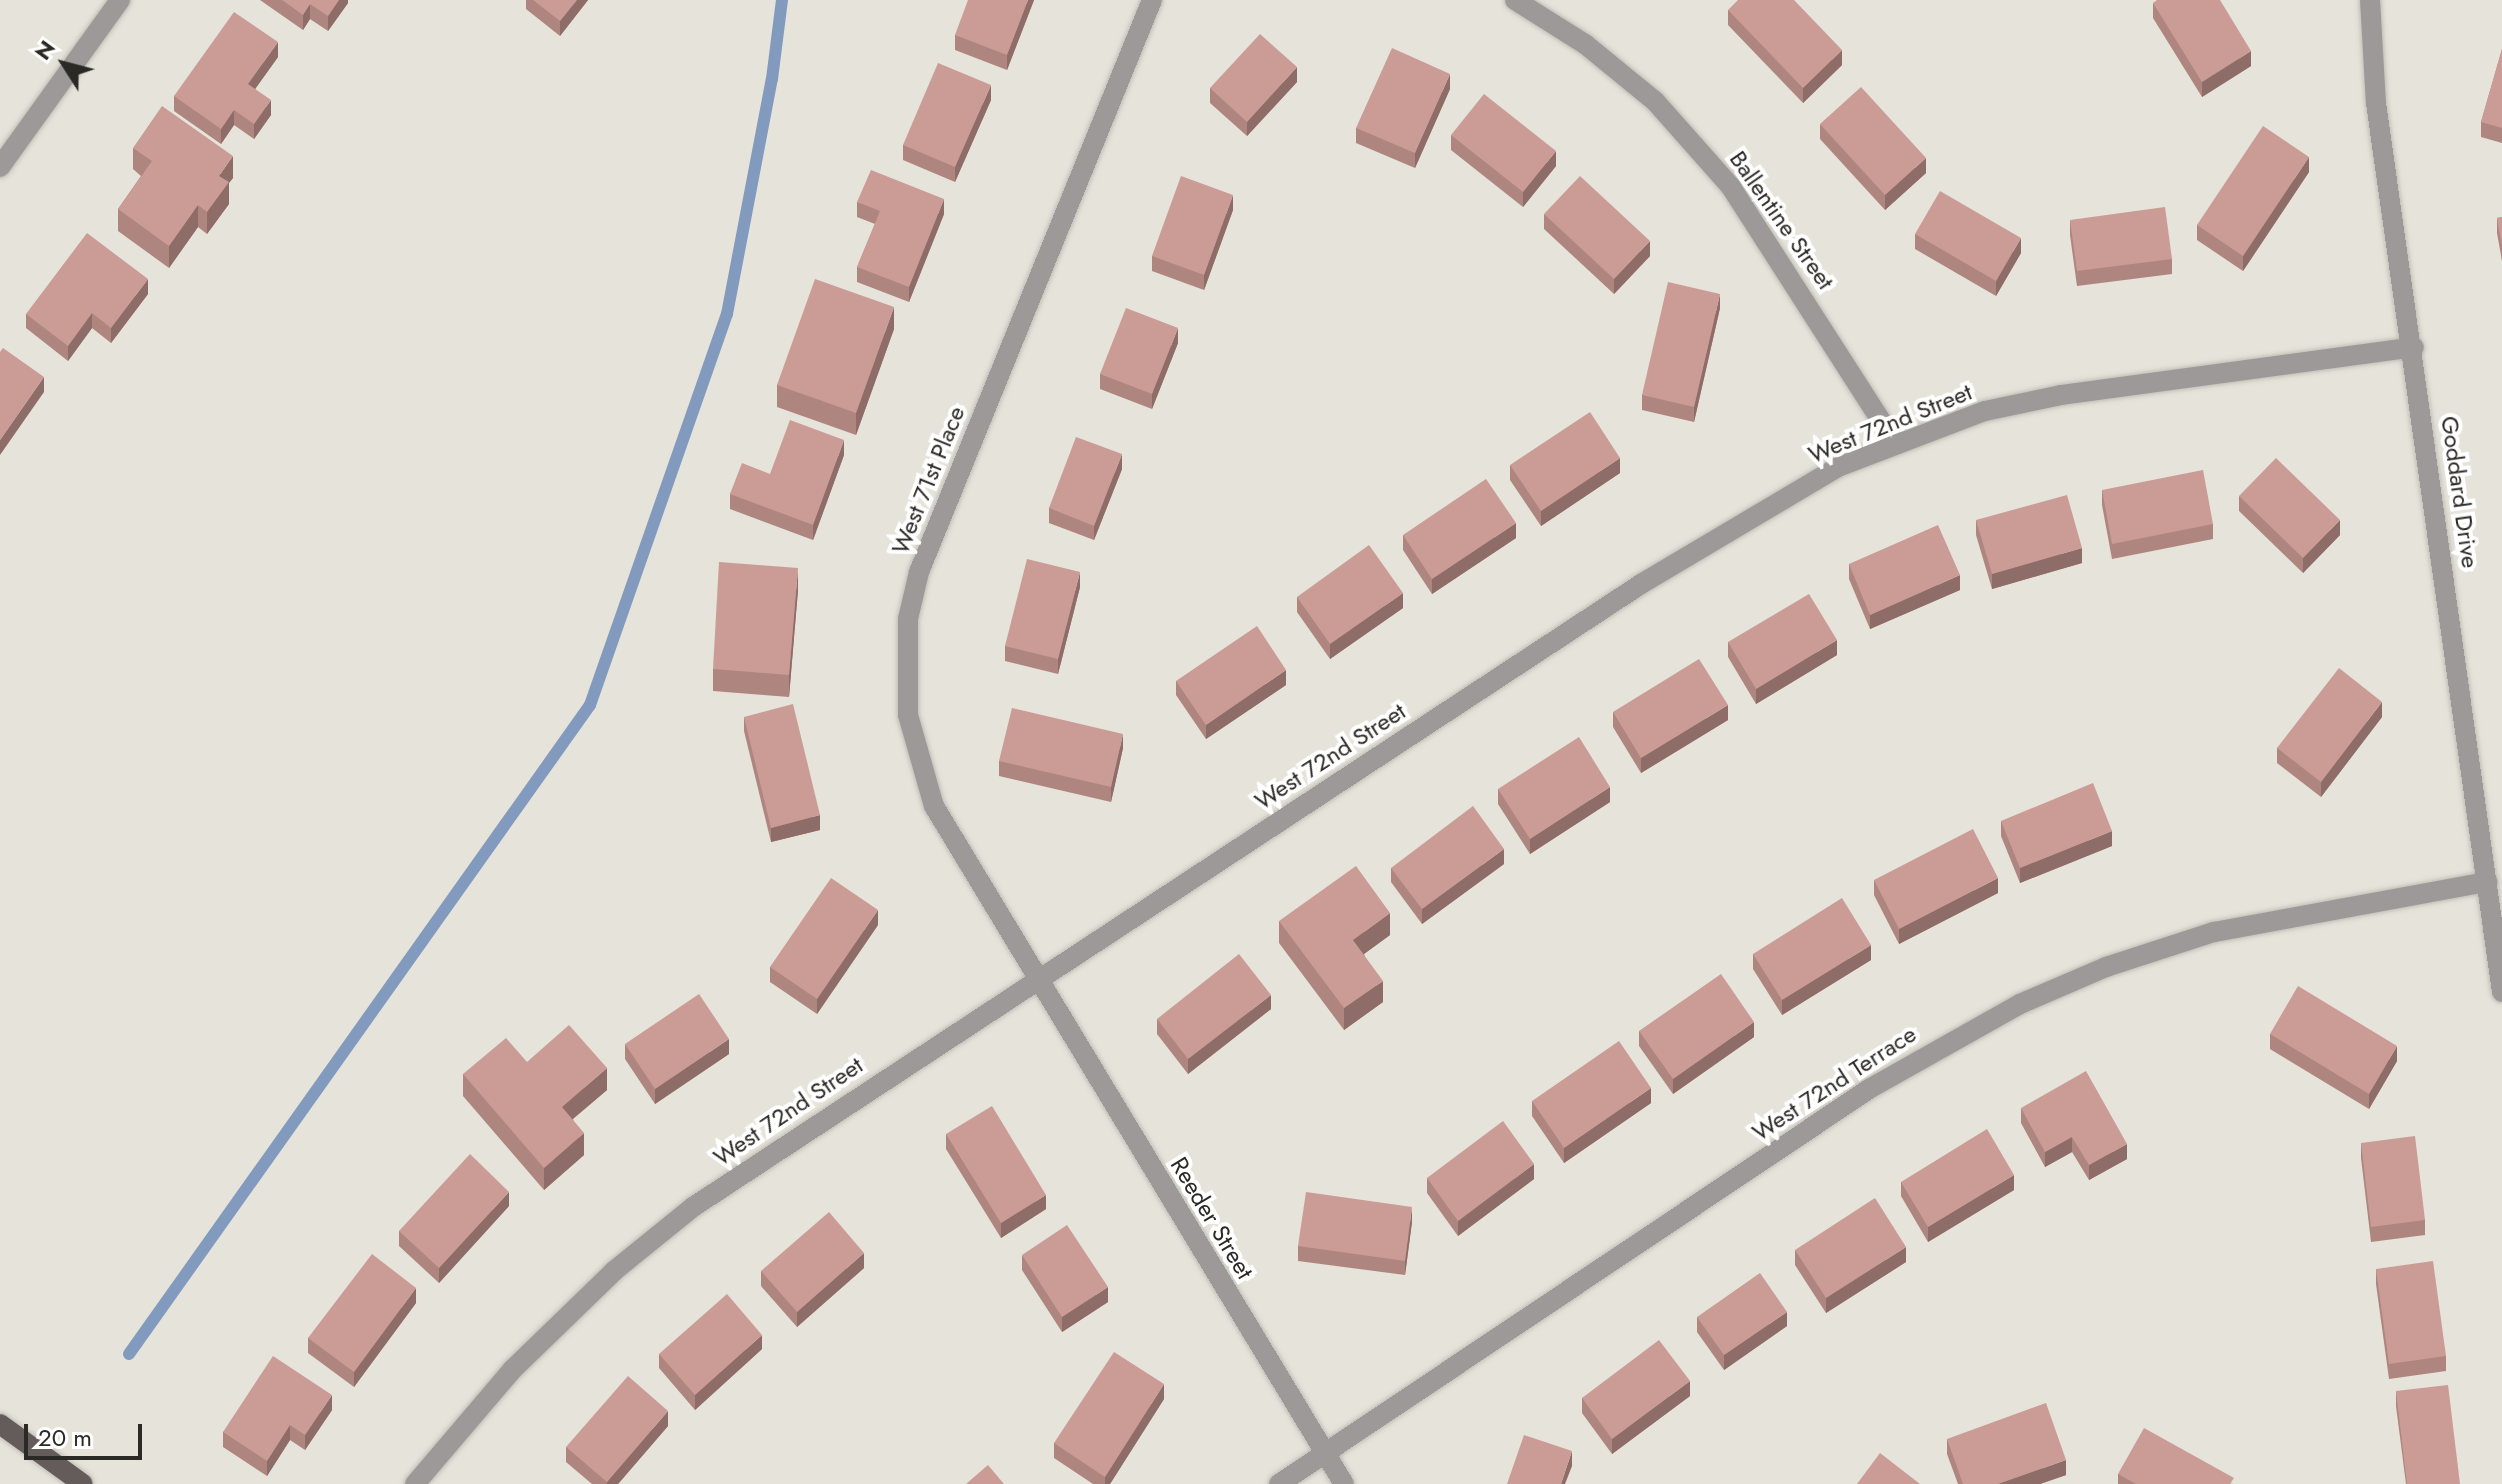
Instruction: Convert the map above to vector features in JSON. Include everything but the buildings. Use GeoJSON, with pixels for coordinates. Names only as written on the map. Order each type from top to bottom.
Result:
{"type":"FeatureCollection","features":[{"type":"Feature","properties":{"kind":"main road"},"geometry":{"type":"LineString","coordinates":[[0,1424],[78,1483]]}},
{"type":"Feature","properties":{"kind":"street"},"geometry":{"type":"LineString","coordinates":[[0,167],[120,0]]}},
{"type":"Feature","properties":{"kind":"street","name":"West 71st Place"},"geometry":{"type":"LineString","coordinates":[[1036,979],[934,806],[918,761],[908,715],[908,619],[934,530],[1152,0]]}},
{"type":"Feature","properties":{"kind":"street","name":"Ballentine Street"},"geometry":{"type":"LineString","coordinates":[[1515,0],[1585,44],[1655,101],[1731,187],[1896,444]]}},
{"type":"Feature","properties":{"kind":"street","name":"Goddard Drive"},"geometry":{"type":"LineString","coordinates":[[2370,0],[2376,103],[2414,347],[2502,992]]}},
{"type":"Feature","properties":{"kind":"street","name":"West 72nd Street"},"geometry":{"type":"LineString","coordinates":[[415,1484],[512,1370],[670,1225],[766,1155],[1641,584],[1838,467],[1985,411],[2061,395],[2414,347]]}},
{"type":"Feature","properties":{"kind":"street","name":"West 72nd Terrace"},"geometry":{"type":"LineString","coordinates":[[1279,1484],[1869,1089],[2020,1004],[2106,967],[2214,932],[2487,882]]}},
{"type":"Feature","properties":{"kind":"street","name":"Reeder Street"},"geometry":{"type":"LineString","coordinates":[[1036,979],[1344,1484]]}},
{"type":"Feature","properties":{"kind":"waterway"},"geometry":{"type":"LineString","coordinates":[[129,1354],[590,705],[727,314],[772,79],[782,0]]}}]}
